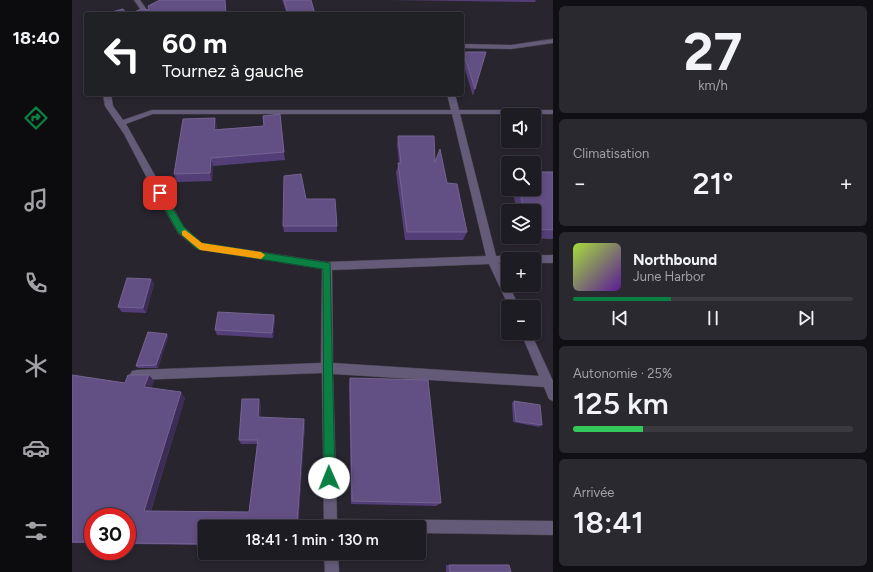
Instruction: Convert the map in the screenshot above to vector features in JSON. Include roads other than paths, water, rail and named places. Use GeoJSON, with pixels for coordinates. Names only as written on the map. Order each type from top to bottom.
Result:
{"type":"FeatureCollection","features":[{"type":"Feature","properties":{"kind":"street"},"geometry":{"type":"LineString","coordinates":[[137,0],[146,12]]}},
{"type":"Feature","properties":{"kind":"street"},"geometry":{"type":"LineString","coordinates":[[464,46],[511,47],[553,41]]}},
{"type":"Feature","properties":{"kind":"street"},"geometry":{"type":"LineString","coordinates":[[107,96],[109,106],[121,123],[181,230],[200,246],[327,266],[501,259]]}},
{"type":"Feature","properties":{"kind":"street"},"geometry":{"type":"LineString","coordinates":[[451,96],[492,259],[511,300]]}},
{"type":"Feature","properties":{"kind":"street"},"geometry":{"type":"LineString","coordinates":[[121,123],[152,112],[553,112]]}},
{"type":"Feature","properties":{"kind":"street"},"geometry":{"type":"LineString","coordinates":[[541,259],[553,259]]}},
{"type":"Feature","properties":{"kind":"street"},"geometry":{"type":"LineString","coordinates":[[327,266],[327,368],[331,520]]}},
{"type":"Feature","properties":{"kind":"street"},"geometry":{"type":"LineString","coordinates":[[529,340],[553,394]]}},
{"type":"Feature","properties":{"kind":"street"},"geometry":{"type":"LineString","coordinates":[[135,375],[327,368],[548,382]]}},
{"type":"Feature","properties":{"kind":"street"},"geometry":{"type":"LineString","coordinates":[[426,527],[553,528]]}},
{"type":"Feature","properties":{"kind":"street"},"geometry":{"type":"LineString","coordinates":[[332,560],[332,572]]}}]}
